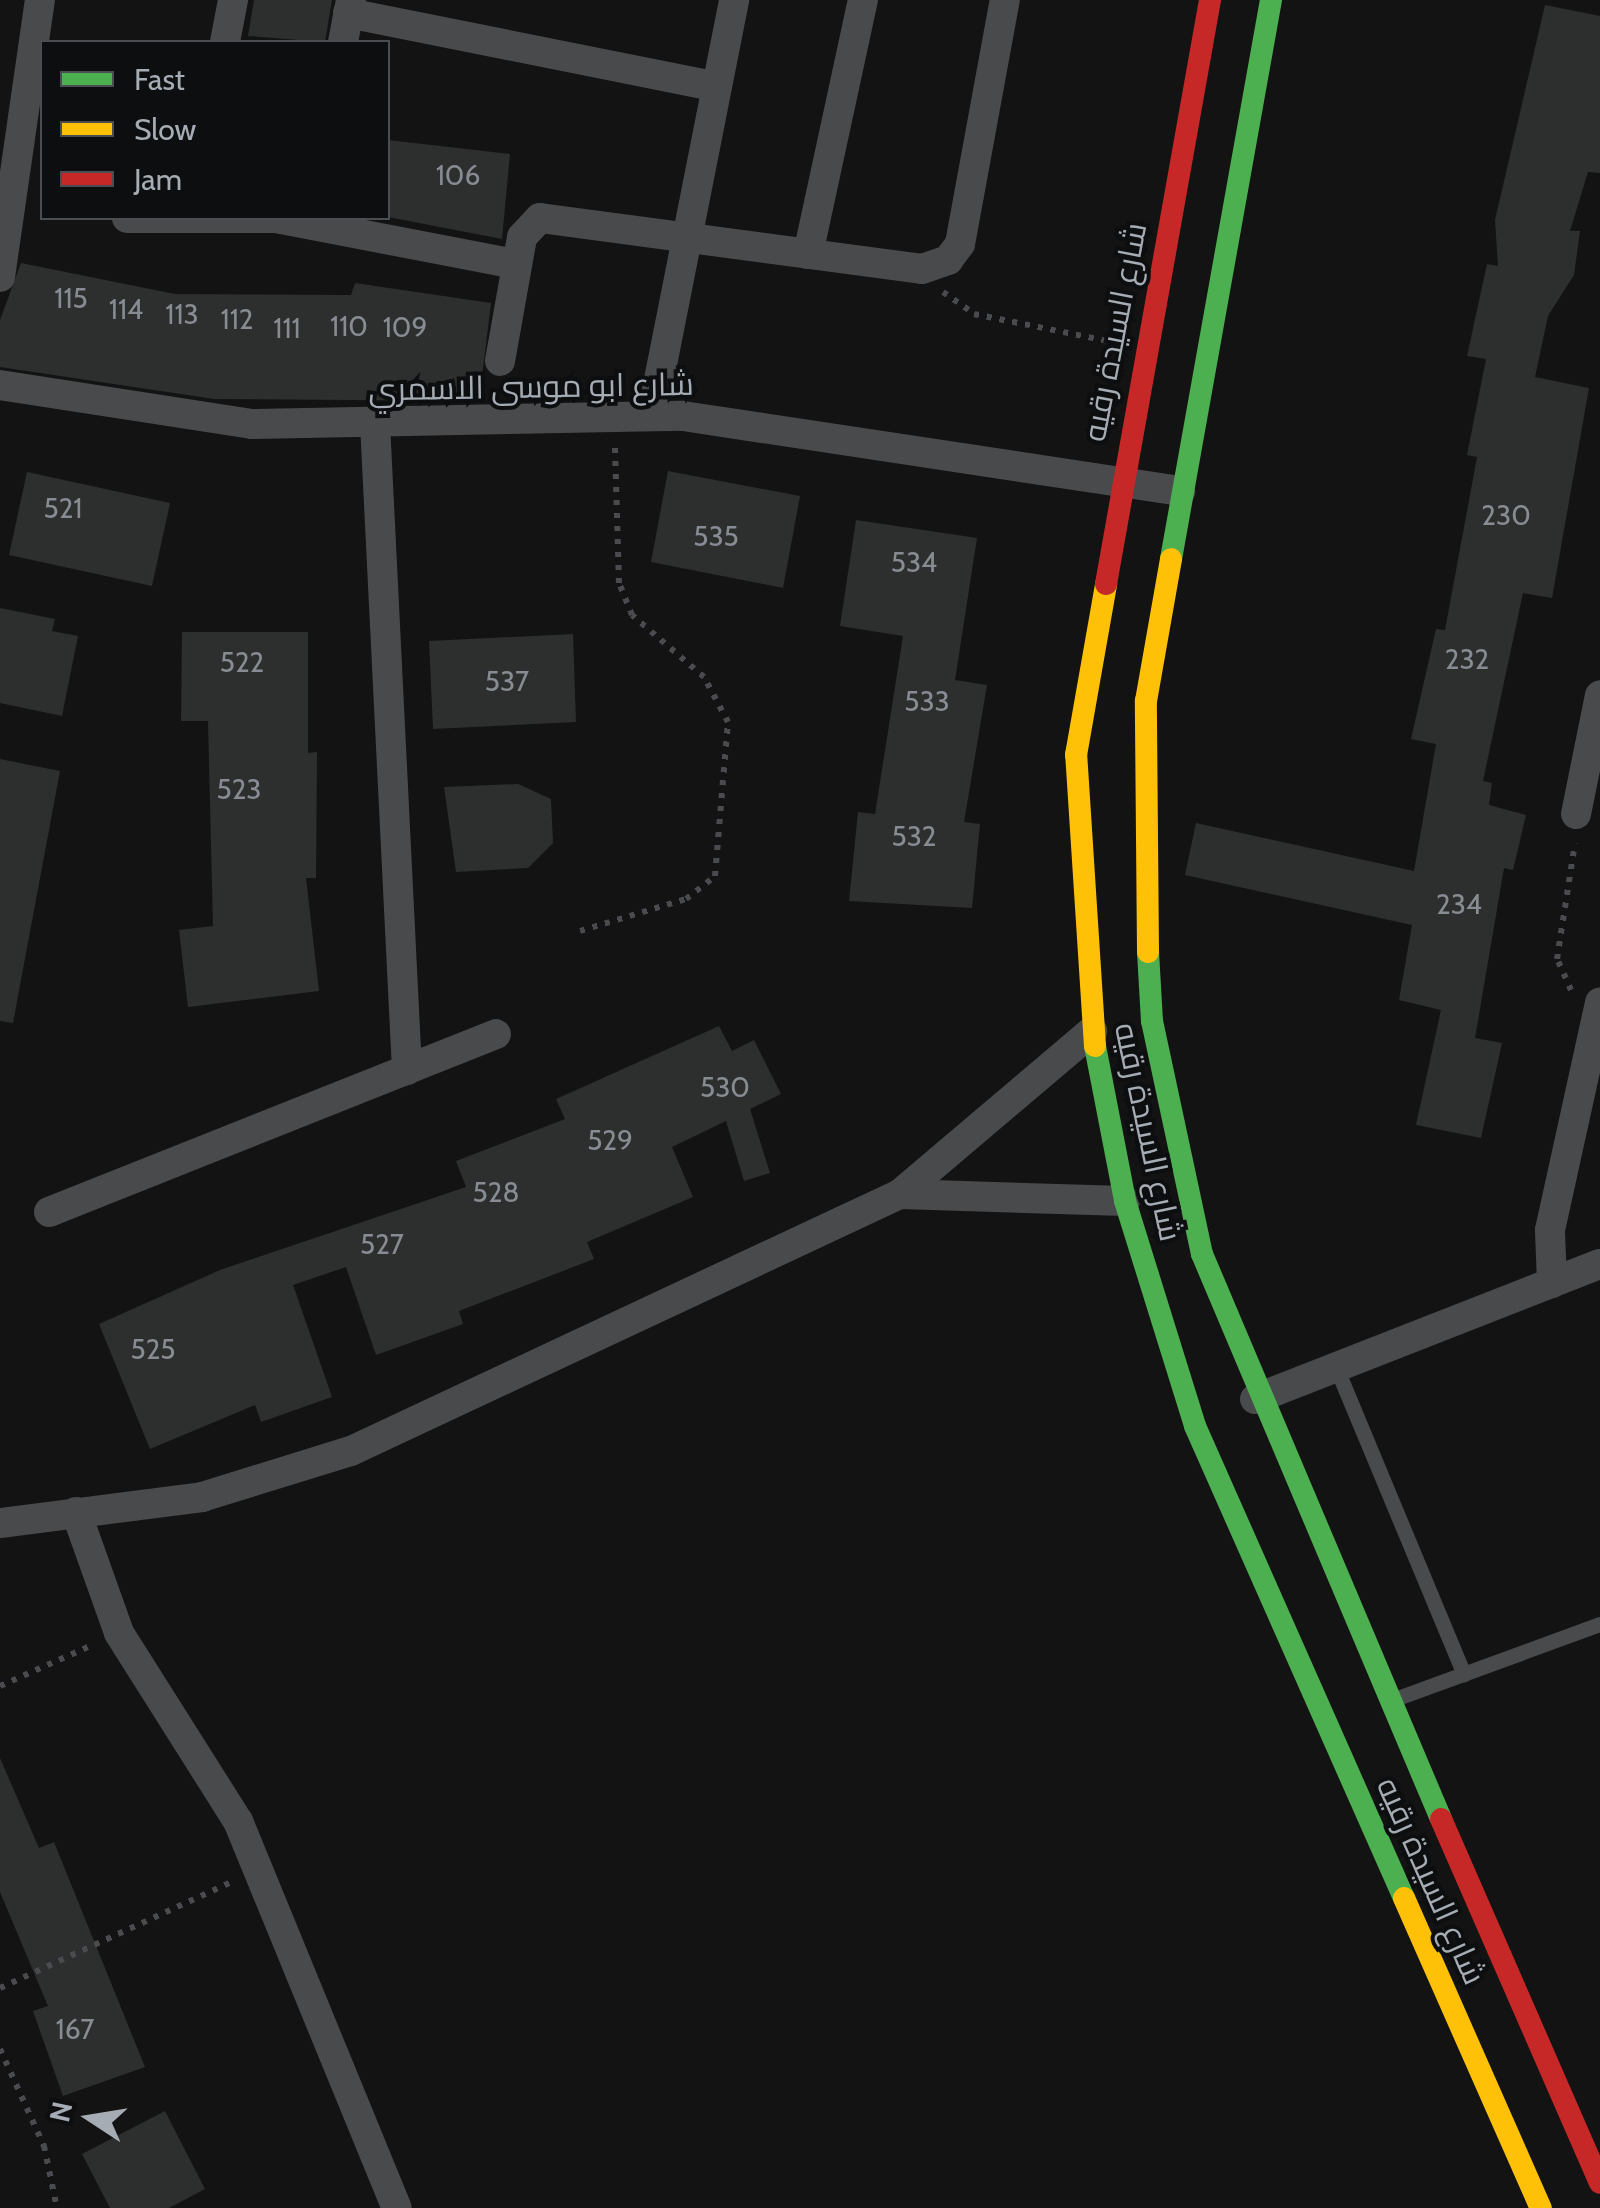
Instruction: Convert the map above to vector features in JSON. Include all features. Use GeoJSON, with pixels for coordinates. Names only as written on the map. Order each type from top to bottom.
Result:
{"type":"FeatureCollection","features":[{"type":"Feature","properties":{"kind":"street"},"geometry":{"type":"LineString","coordinates":[[0,277],[17,211],[40,0]]}},
{"type":"Feature","properties":{"kind":"street"},"geometry":{"type":"LineString","coordinates":[[225,40],[233,0]]}},
{"type":"Feature","properties":{"kind":"street"},"geometry":{"type":"LineString","coordinates":[[652,415],[734,0]]}},
{"type":"Feature","properties":{"kind":"street"},"geometry":{"type":"LineString","coordinates":[[808,254],[862,0]]}},
{"type":"Feature","properties":{"kind":"street","name":"شارع السيدة رقيه"},"geometry":{"type":"LineString","coordinates":[[1210,0],[1120,481],[1076,755],[1092,1031],[1124,1201],[1175,1369],[1536,2205]]}},
{"type":"Feature","properties":{"kind":"street","name":"شارع السيدة رقيه"},"geometry":{"type":"LineString","coordinates":[[1271,0],[1180,490],[1146,701],[1142,914],[1174,1139],[1220,1352],[1255,1399],[1600,2183]]}},
{"type":"Feature","properties":{"kind":"street"},"geometry":{"type":"LineString","coordinates":[[500,362],[526,228],[540,218],[808,254],[940,266],[960,244],[1002,1]]}},
{"type":"Feature","properties":{"kind":"street"},"geometry":{"type":"LineString","coordinates":[[347,19],[717,87]]}},
{"type":"Feature","properties":{"kind":"street"},"geometry":{"type":"LineString","coordinates":[[190,220],[310,220],[516,264]]}},
{"type":"Feature","properties":{"kind":"street","name":"شارع ابو موسى الاسمري"},"geometry":{"type":"LineString","coordinates":[[0,385],[193,419],[375,423],[652,415],[1180,490]]}},
{"type":"Feature","properties":{"kind":"street"},"geometry":{"type":"LineString","coordinates":[[375,423],[407,1070]]}},
{"type":"Feature","properties":{"kind":"street"},"geometry":{"type":"LineString","coordinates":[[1576,814],[1600,695]]}},
{"type":"Feature","properties":{"kind":"street"},"geometry":{"type":"LineString","coordinates":[[1552,1282],[1550,1230],[1597,1006]]}},
{"type":"Feature","properties":{"kind":"street"},"geometry":{"type":"LineString","coordinates":[[0,1523],[202,1497],[350,1451],[900,1194],[1092,1031]]}},
{"type":"Feature","properties":{"kind":"street"},"geometry":{"type":"LineString","coordinates":[[50,1212],[496,1034]]}},
{"type":"Feature","properties":{"kind":"street"},"geometry":{"type":"LineString","coordinates":[[900,1194],[1124,1201]]}},
{"type":"Feature","properties":{"kind":"street"},"geometry":{"type":"LineString","coordinates":[[1255,1399],[1600,1264]]}},
{"type":"Feature","properties":{"kind":"street"},"geometry":{"type":"LineString","coordinates":[[1175,1369],[1220,1352]]}},
{"type":"Feature","properties":{"kind":"street"},"geometry":{"type":"LineString","coordinates":[[76,1512],[119,1633],[206,1763],[258,1869],[397,2208]]}},
{"type":"Feature","properties":{"kind":"street"},"geometry":{"type":"LineString","coordinates":[[1374,1833],[1434,1804]]}},
{"type":"Feature","properties":{"kind":"lane"},"geometry":{"type":"LineString","coordinates":[[1336,1368],[1464,1674]]}},
{"type":"Feature","properties":{"kind":"lane"},"geometry":{"type":"LineString","coordinates":[[1388,1702],[1600,1624]]}},
{"type":"Feature","properties":{"kind":"path"},"geometry":{"type":"LineString","coordinates":[[940,266],[944,298],[958,308],[1145,348]]}},
{"type":"Feature","properties":{"kind":"path"},"geometry":{"type":"LineString","coordinates":[[580,931],[704,890],[718,857],[727,741],[720,698],[654,642],[619,583],[614,415]]}},
{"type":"Feature","properties":{"kind":"path"},"geometry":{"type":"LineString","coordinates":[[1576,814],[1557,959],[1576,998],[1597,1006]]}},
{"type":"Feature","properties":{"kind":"path"},"geometry":{"type":"LineString","coordinates":[[0,1686],[119,1633]]}},
{"type":"Feature","properties":{"kind":"path"},"geometry":{"type":"LineString","coordinates":[[0,1988],[258,1869]]}},
{"type":"Feature","properties":{"kind":"path"},"geometry":{"type":"LineString","coordinates":[[0,2049],[44,2146],[57,2208]]}},
{"type":"Feature","properties":{"kind":"building"},"geometry":{"type":"Polygon","coordinates":[[[254,0],[332,0],[325,40],[248,36],[254,0]]]}},
{"type":"Feature","properties":{"kind":"building"},"geometry":{"type":"Polygon","coordinates":[[[1545,5],[1600,16],[1600,173],[1588,172],[1570,231],[1580,231],[1574,275],[1548,316],[1535,377],[1589,388],[1552,598],[1523,593],[1483,781],[1492,783],[1489,805],[1526,815],[1513,870],[1504,868],[1475,1038],[1502,1043],[1481,1138],[1416,1125],[1441,1010],[1399,1000],[1412,925],[1185,875],[1196,823],[1414,871],[1436,744],[1411,739],[1436,629],[1445,630],[1477,457],[1467,455],[1486,359],[1467,356],[1487,264],[1498,266],[1495,220],[1545,5]]]}},
{"type":"Feature","properties":{"kind":"building"},"geometry":{"type":"Polygon","coordinates":[[[390,140],[510,154],[502,239],[390,217],[390,140]]]}},
{"type":"Feature","properties":{"kind":"building"},"geometry":{"type":"Polygon","coordinates":[[[21,263],[175,294],[351,295],[355,283],[491,303],[479,401],[214,399],[0,367],[0,320],[21,263]]]}},
{"type":"Feature","properties":{"kind":"building"},"geometry":{"type":"Polygon","coordinates":[[[668,471],[800,496],[783,588],[651,562],[668,471]]]}},
{"type":"Feature","properties":{"kind":"building"},"geometry":{"type":"Polygon","coordinates":[[[27,472],[170,503],[152,586],[9,555],[27,472]]]}},
{"type":"Feature","properties":{"kind":"building"},"geometry":{"type":"Polygon","coordinates":[[[856,520],[977,538],[955,680],[987,685],[964,822],[980,824],[972,908],[849,901],[858,812],[875,814],[903,636],[840,626],[856,520]]]}},
{"type":"Feature","properties":{"kind":"building"},"geometry":{"type":"Polygon","coordinates":[[[0,608],[55,619],[52,631],[78,636],[62,716],[0,703],[0,608]]]}},
{"type":"Feature","properties":{"kind":"building"},"geometry":{"type":"Polygon","coordinates":[[[182,632],[308,632],[308,753],[317,752],[316,878],[306,878],[319,991],[188,1007],[179,930],[213,926],[208,721],[181,721],[182,632]]]}},
{"type":"Feature","properties":{"kind":"building"},"geometry":{"type":"Polygon","coordinates":[[[573,634],[576,722],[433,729],[429,641],[573,634]]]}},
{"type":"Feature","properties":{"kind":"building"},"geometry":{"type":"Polygon","coordinates":[[[0,759],[60,771],[13,1023],[0,1021],[0,759]]]}},
{"type":"Feature","properties":{"kind":"building"},"geometry":{"type":"Polygon","coordinates":[[[518,784],[551,799],[553,843],[528,868],[456,872],[444,787],[518,784]]]}},
{"type":"Feature","properties":{"kind":"building"},"geometry":{"type":"Polygon","coordinates":[[[719,1026],[732,1051],[754,1040],[781,1094],[750,1109],[770,1173],[744,1181],[726,1121],[672,1147],[693,1197],[587,1242],[594,1259],[459,1311],[463,1324],[376,1355],[346,1267],[293,1285],[332,1397],[261,1422],[255,1405],[150,1449],[99,1324],[220,1270],[466,1187],[456,1161],[565,1119],[556,1099],[719,1026]]]}},
{"type":"Feature","properties":{"kind":"building"},"geometry":{"type":"Polygon","coordinates":[[[0,1758],[39,1848],[54,1842],[145,2067],[63,2096],[33,2011],[48,2006],[0,1892],[0,1758]]]}},
{"type":"Feature","properties":{"kind":"building"},"geometry":{"type":"Polygon","coordinates":[[[165,2111],[205,2189],[169,2208],[110,2208],[82,2154],[165,2111]]]}},
{"type":"Feature","properties":{"kind":"traffic: fast"},"geometry":{"type":"LineString","coordinates":[[1171,559],[1271,0]]}},
{"type":"Feature","properties":{"kind":"traffic: fast"},"geometry":{"type":"LineString","coordinates":[[1148,952],[1152,1021],[1202,1254],[1441,1819]]}},
{"type":"Feature","properties":{"kind":"traffic: fast"},"geometry":{"type":"LineString","coordinates":[[1095,1046],[1125,1201],[1195,1426],[1404,1898]]}},
{"type":"Feature","properties":{"kind":"traffic: slow"},"geometry":{"type":"LineString","coordinates":[[1148,952],[1146,701],[1171,559]]}},
{"type":"Feature","properties":{"kind":"traffic: slow"},"geometry":{"type":"LineString","coordinates":[[1095,1046],[1076,755],[1106,584]]}},
{"type":"Feature","properties":{"kind":"traffic: slow"},"geometry":{"type":"LineString","coordinates":[[1404,1898],[1541,2208]]}},
{"type":"Feature","properties":{"kind":"traffic: jam"},"geometry":{"type":"LineString","coordinates":[[1106,584],[1210,0]]}},
{"type":"Feature","properties":{"kind":"traffic: jam"},"geometry":{"type":"LineString","coordinates":[[1441,1819],[1600,2183]]}}]}
